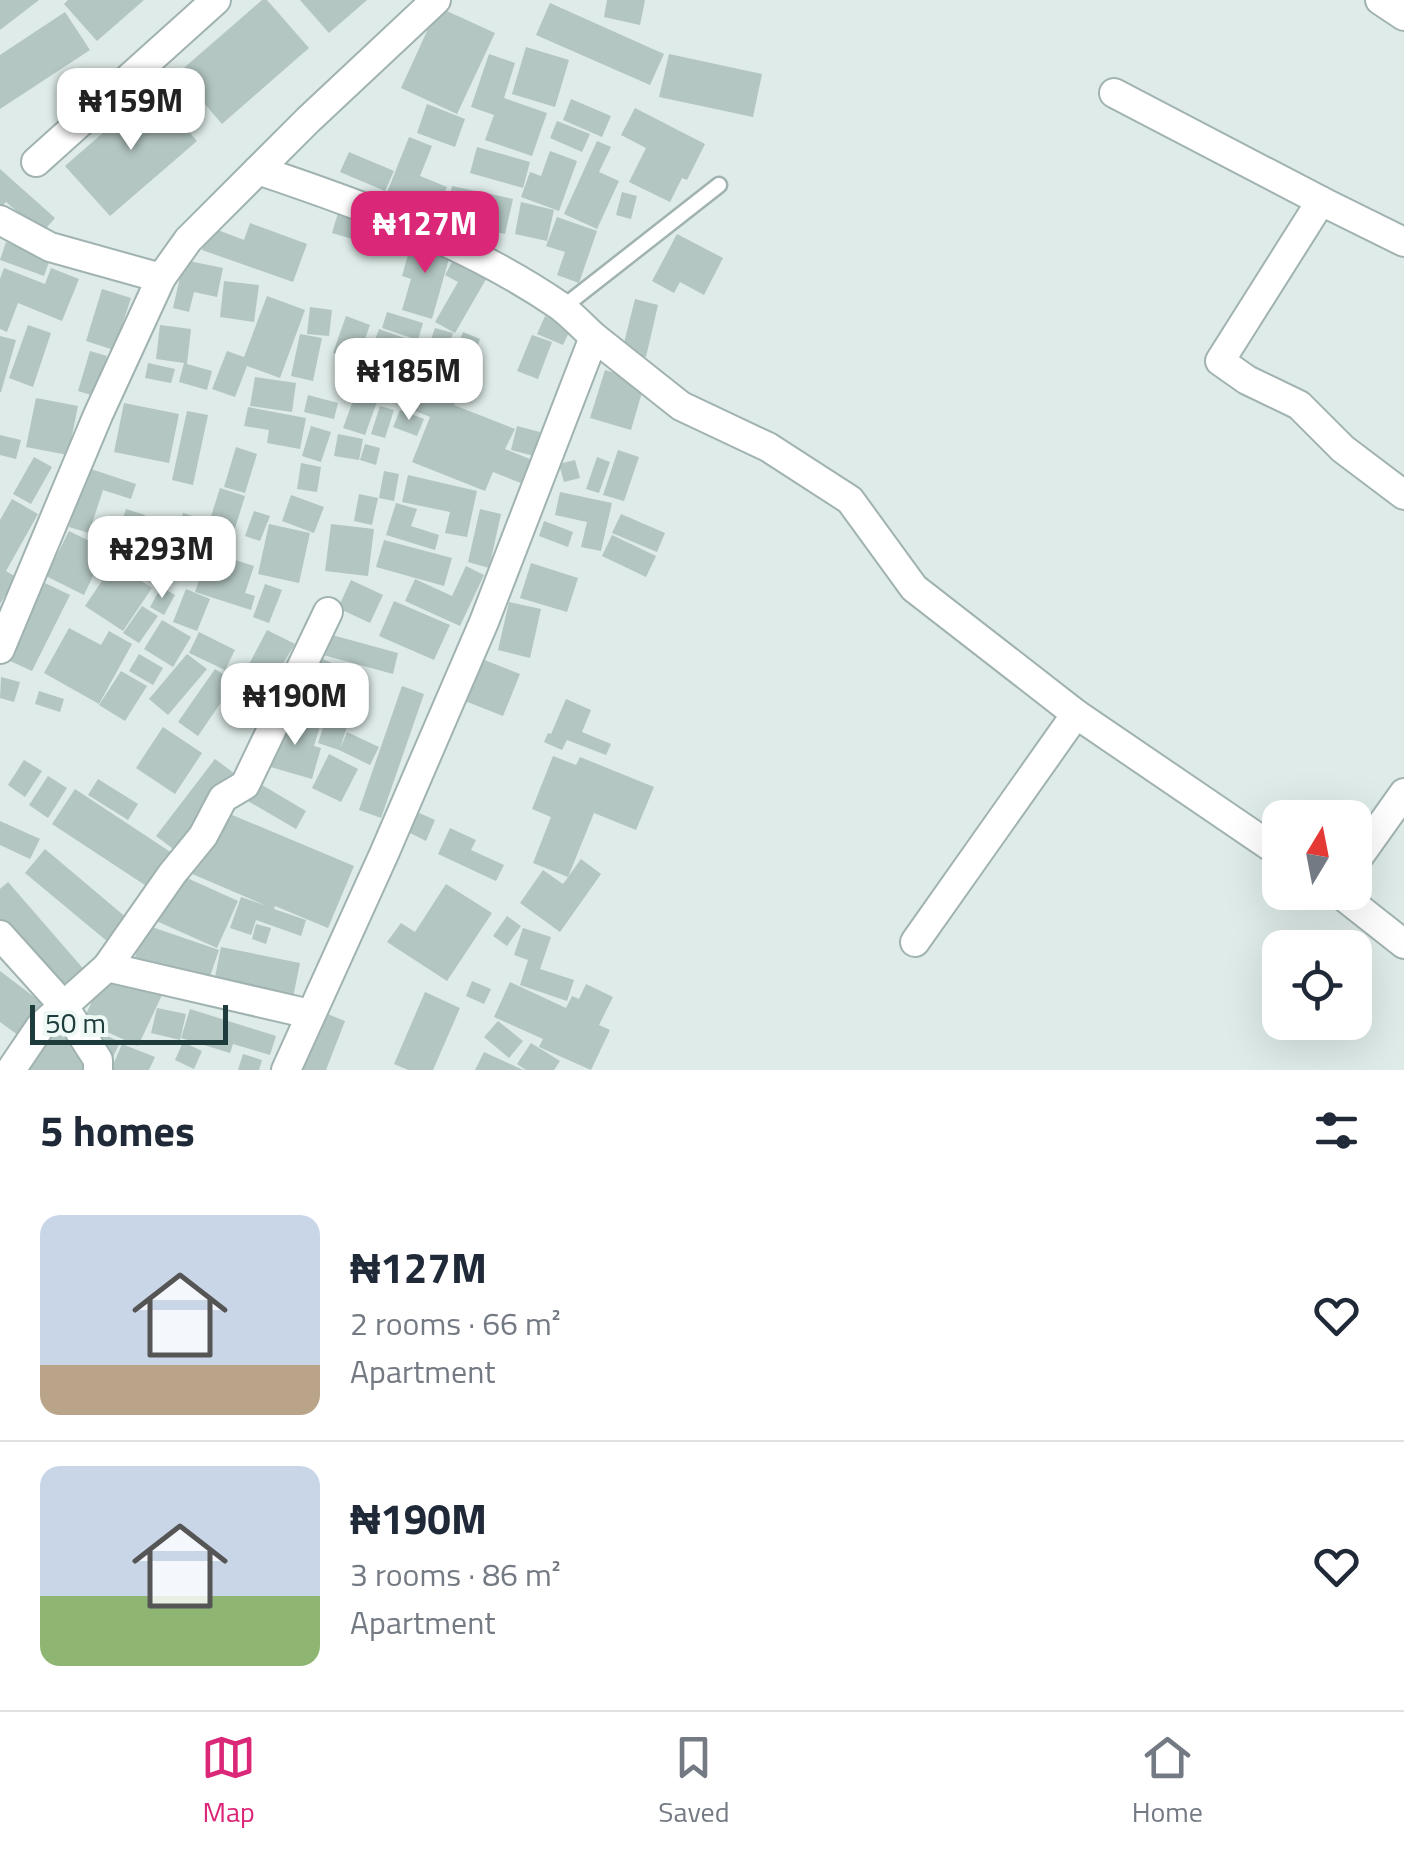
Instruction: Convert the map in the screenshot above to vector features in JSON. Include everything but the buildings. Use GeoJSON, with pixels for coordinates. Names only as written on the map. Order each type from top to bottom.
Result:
{"type":"FeatureCollection","features":[{"type":"Feature","properties":{"kind":"street"},"geometry":{"type":"LineString","coordinates":[[36,162],[216,0]]}},
{"type":"Feature","properties":{"kind":"street"},"geometry":{"type":"LineString","coordinates":[[0,649],[160,278],[188,240],[436,0]]}},
{"type":"Feature","properties":{"kind":"street"},"geometry":{"type":"LineString","coordinates":[[1380,0],[1404,16]]}},
{"type":"Feature","properties":{"kind":"street"},"geometry":{"type":"LineString","coordinates":[[1114,93],[1404,242]]}},
{"type":"Feature","properties":{"kind":"street"},"geometry":{"type":"LineString","coordinates":[[258,170],[455,245],[562,308],[680,406],[768,447],[850,500],[914,588],[1076,714],[1262,841]]}},
{"type":"Feature","properties":{"kind":"street"},"geometry":{"type":"LineString","coordinates":[[1321,200],[1220,360],[1247,380],[1300,405],[1343,448],[1404,495]]}},
{"type":"Feature","properties":{"kind":"street"},"geometry":{"type":"LineString","coordinates":[[0,220],[50,247],[160,278]]}},
{"type":"Feature","properties":{"kind":"street"},"geometry":{"type":"LineString","coordinates":[[286,1070],[484,622],[594,338]]}},
{"type":"Feature","properties":{"kind":"street"},"geometry":{"type":"LineString","coordinates":[[11,1070],[40,1028],[107,967],[203,836],[223,798],[244,784],[328,612]]}},
{"type":"Feature","properties":{"kind":"street"},"geometry":{"type":"LineString","coordinates":[[915,942],[1076,714]]}},
{"type":"Feature","properties":{"kind":"street"},"geometry":{"type":"LineString","coordinates":[[1372,838],[1404,794]]}},
{"type":"Feature","properties":{"kind":"street"},"geometry":{"type":"LineString","coordinates":[[1361,910],[1404,944]]}},
{"type":"Feature","properties":{"kind":"street"},"geometry":{"type":"LineString","coordinates":[[0,935],[63,1005],[98,1060],[98,1070]]}},
{"type":"Feature","properties":{"kind":"street"},"geometry":{"type":"LineString","coordinates":[[107,967],[310,1014]]}},
{"type":"Feature","properties":{"kind":"lane"},"geometry":{"type":"LineString","coordinates":[[562,308],[719,185]]}}]}
